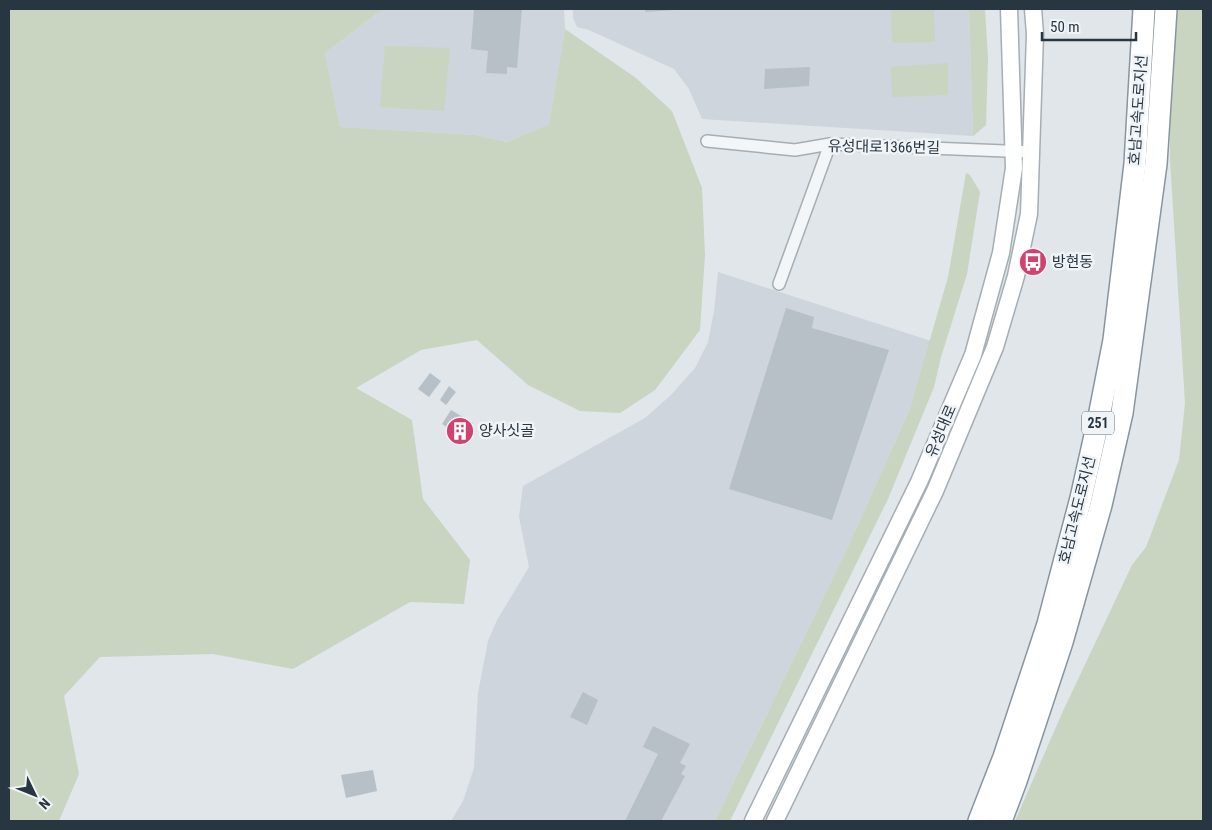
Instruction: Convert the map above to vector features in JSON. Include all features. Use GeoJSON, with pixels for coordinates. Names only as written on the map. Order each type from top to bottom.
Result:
{"type":"FeatureCollection","features":[{"type":"Feature","properties":{"kind":"highway","name":"호남고속도로지선"},"geometry":{"type":"LineString","coordinates":[[979,821],[1004,757],[1048,624],[1082,498],[1098,422],[1114,340],[1135,164],[1144,9]]}},
{"type":"Feature","properties":{"kind":"highway","name":"호남고속도로지선"},"geometry":{"type":"LineString","coordinates":[[1001,821],[1062,642],[1101,505],[1122,413],[1156,164],[1166,9]]}},
{"type":"Feature","properties":{"kind":"main road","name":"유성대로"},"geometry":{"type":"LineString","coordinates":[[753,821],[919,482],[973,355],[1002,253],[1014,168],[1009,9]]}},
{"type":"Feature","properties":{"kind":"main road","name":"유성대로"},"geometry":{"type":"LineString","coordinates":[[775,821],[935,491],[995,347],[1016,276],[1029,214],[1035,34],[1033,9]]}},
{"type":"Feature","properties":{"kind":"street","name":"유성대로1366번길"},"geometry":{"type":"LineString","coordinates":[[707,141],[795,150],[830,144],[1032,152]]}},
{"type":"Feature","properties":{"kind":"street"},"geometry":{"type":"LineString","coordinates":[[779,284],[830,144]]}},
{"type":"Feature","properties":{"kind":"shaded area"},"geometry":{"type":"Polygon","coordinates":[[[383,9],[564,9],[565,29],[549,124],[507,142],[476,135],[340,127],[325,53],[383,9]]]}},
{"type":"Feature","properties":{"kind":"shaded area"},"geometry":{"type":"Polygon","coordinates":[[[573,9],[969,9],[973,136],[702,119],[689,89],[674,69],[589,30],[577,27],[573,18],[573,9]]]}},
{"type":"Feature","properties":{"kind":"shaded area"},"geometry":{"type":"Polygon","coordinates":[[[718,272],[931,341],[910,409],[846,551],[715,821],[451,821],[463,801],[474,768],[478,693],[488,641],[497,620],[529,567],[519,517],[523,486],[645,418],[671,395],[695,368],[708,342],[714,311],[718,272]]]}},
{"type":"Feature","properties":{"kind":"green space"},"geometry":{"type":"Polygon","coordinates":[[[9,9],[383,9],[325,53],[340,127],[476,135],[507,142],[549,124],[565,29],[636,78],[672,111],[702,188],[705,255],[700,330],[655,390],[620,413],[580,411],[528,385],[477,340],[421,350],[356,388],[412,420],[423,499],[470,560],[464,604],[410,602],[293,669],[213,654],[100,657],[64,696],[79,774],[59,821],[9,821],[9,9]]]}},
{"type":"Feature","properties":{"kind":"green space"},"geometry":{"type":"Polygon","coordinates":[[[891,9],[934,9],[935,42],[892,43],[891,9]]]}},
{"type":"Feature","properties":{"kind":"green space"},"geometry":{"type":"Polygon","coordinates":[[[969,9],[985,9],[988,58],[986,125],[973,136],[969,9]]]}},
{"type":"Feature","properties":{"kind":"green space"},"geometry":{"type":"Polygon","coordinates":[[[1177,9],[1203,9],[1203,821],[1015,821],[1063,711],[1132,565],[1146,547],[1179,460],[1185,403],[1170,159],[1170,122],[1177,9]]]}},
{"type":"Feature","properties":{"kind":"green space"},"geometry":{"type":"Polygon","coordinates":[[[385,46],[450,48],[444,111],[380,107],[385,46]]]}},
{"type":"Feature","properties":{"kind":"green space"},"geometry":{"type":"Polygon","coordinates":[[[948,63],[948,95],[892,97],[891,67],[948,63]]]}},
{"type":"Feature","properties":{"kind":"green space"},"geometry":{"type":"Polygon","coordinates":[[[966,173],[970,175],[980,192],[967,274],[941,357],[934,387],[888,499],[730,821],[715,821],[846,551],[910,409],[948,277],[966,173]]]}},
{"type":"Feature","properties":{"kind":"building"},"geometry":{"type":"Polygon","coordinates":[[[474,9],[522,9],[517,68],[507,67],[507,74],[486,73],[488,51],[471,49],[474,9]]]}},
{"type":"Feature","properties":{"kind":"building"},"geometry":{"type":"Polygon","coordinates":[[[645,9],[675,9],[675,10],[645,12],[645,9]]]}},
{"type":"Feature","properties":{"kind":"building"},"geometry":{"type":"Polygon","coordinates":[[[810,67],[809,86],[764,89],[765,69],[810,67]]]}},
{"type":"Feature","properties":{"kind":"building"},"geometry":{"type":"Polygon","coordinates":[[[786,308],[814,317],[812,328],[889,350],[832,520],[729,489],[786,308]]]}},
{"type":"Feature","properties":{"kind":"building"},"geometry":{"type":"Polygon","coordinates":[[[430,373],[441,381],[429,397],[418,389],[430,373]]]}},
{"type":"Feature","properties":{"kind":"building"},"geometry":{"type":"Polygon","coordinates":[[[449,386],[456,392],[446,405],[440,400],[449,386]]]}},
{"type":"Feature","properties":{"kind":"building","name":"양사싯골"},"geometry":{"type":"Polygon","coordinates":[[[451,410],[473,423],[464,438],[442,424],[451,410]]]}},
{"type":"Feature","properties":{"kind":"building"},"geometry":{"type":"Polygon","coordinates":[[[583,692],[598,700],[587,725],[570,717],[583,692]]]}},
{"type":"Feature","properties":{"kind":"building"},"geometry":{"type":"Polygon","coordinates":[[[653,726],[690,744],[680,763],[686,766],[681,774],[685,776],[661,821],[625,821],[658,754],[643,747],[653,726]]]}},
{"type":"Feature","properties":{"kind":"building"},"geometry":{"type":"Polygon","coordinates":[[[373,770],[377,791],[346,798],[341,775],[373,770]]]}},
{"type":"Feature","properties":{"kind":"place","name":"방현동"},"geometry":{"type":"Point","coordinates":[1033,262]}},
{"type":"Feature","properties":{"kind":"place","name":"양사싯골"},"geometry":{"type":"Point","coordinates":[460,431]}}]}
